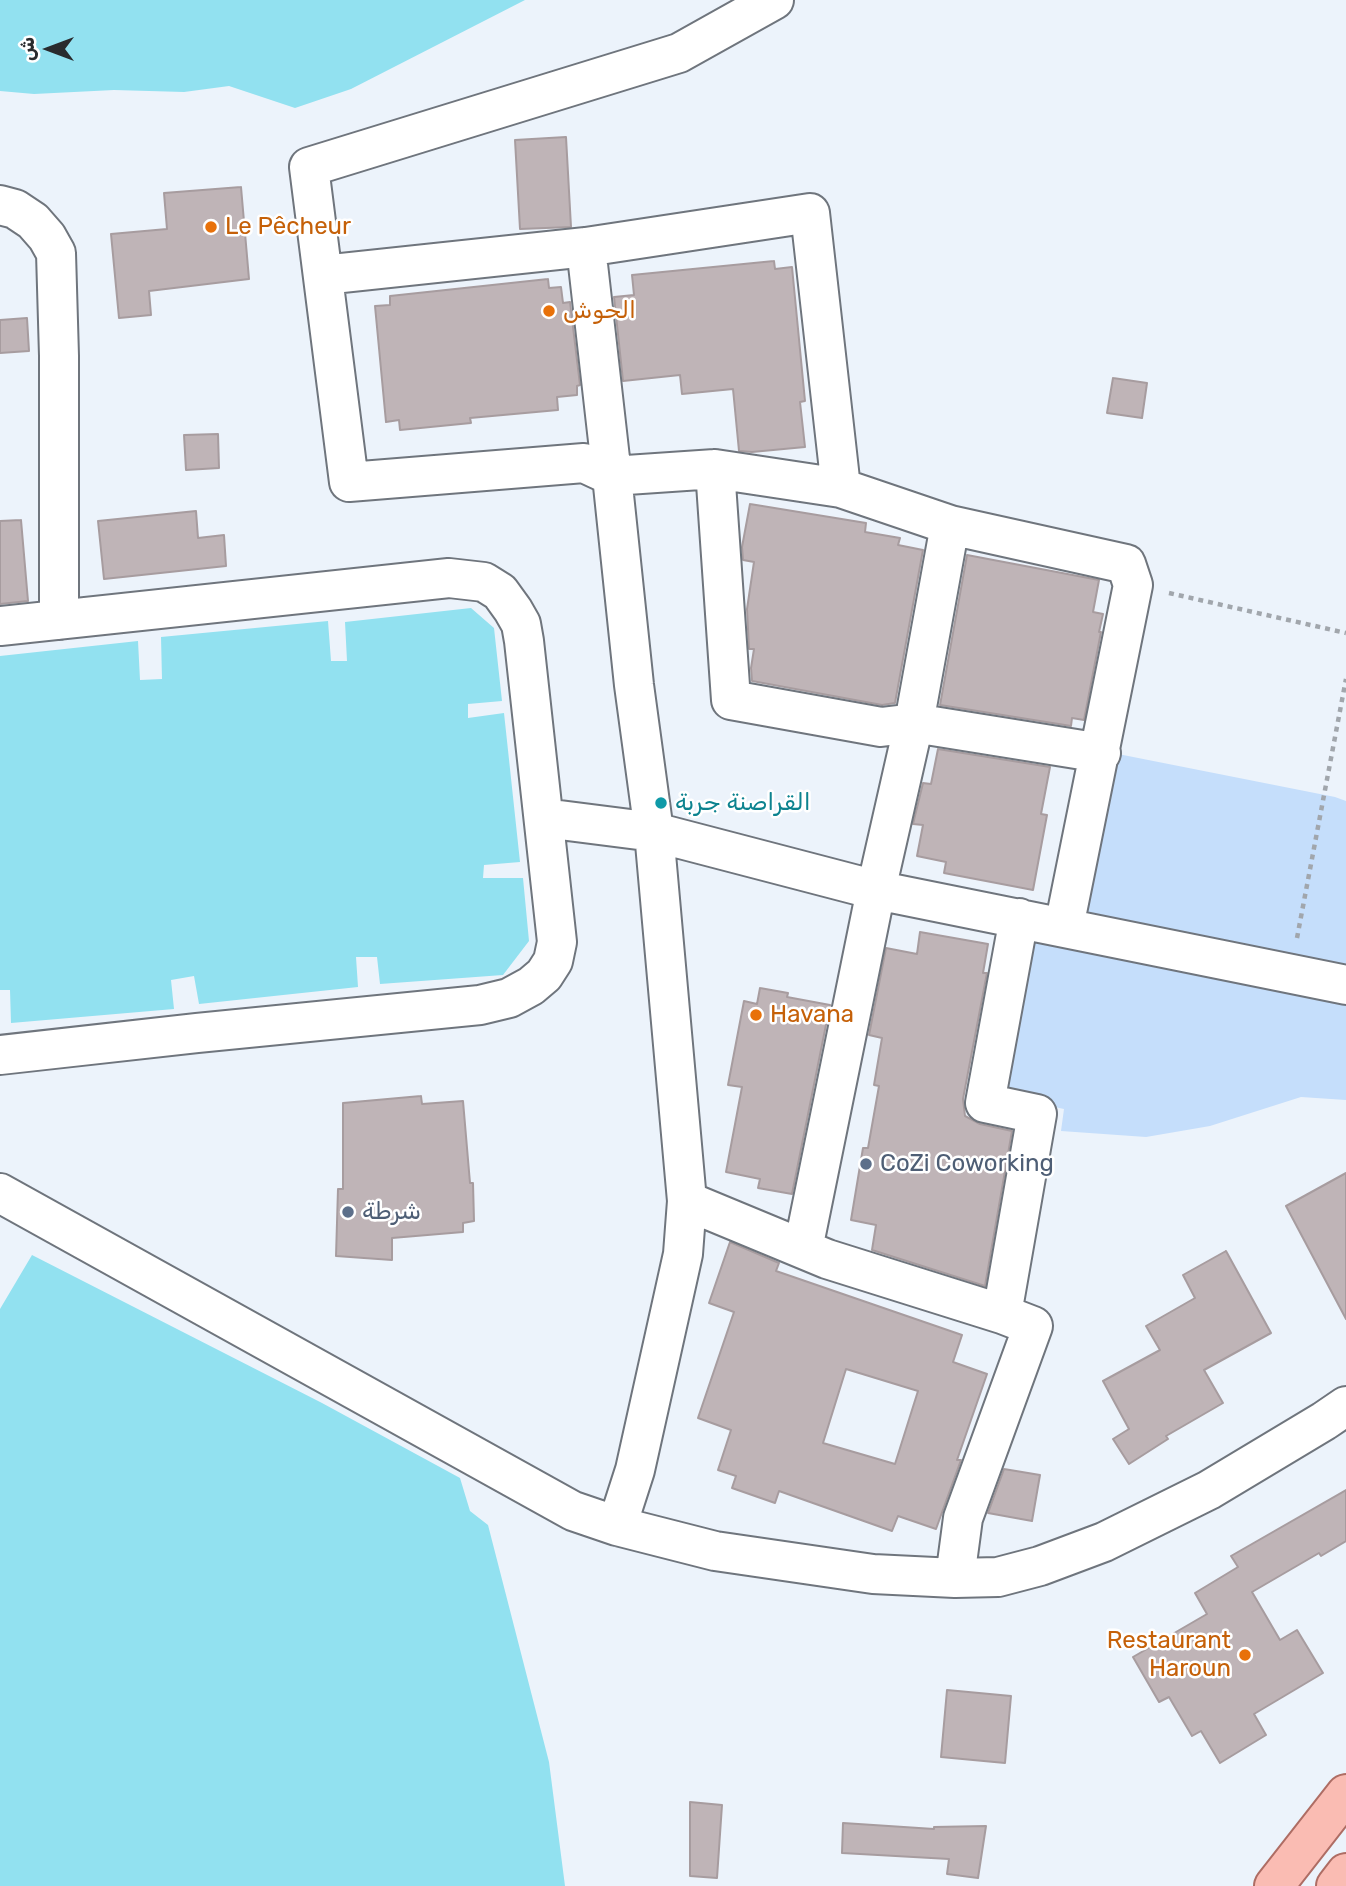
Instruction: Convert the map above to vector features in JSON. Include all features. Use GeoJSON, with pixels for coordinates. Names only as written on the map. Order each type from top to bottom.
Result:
{"type":"FeatureCollection","features":[{"type":"Feature","properties":{"kind":"main road"},"geometry":{"type":"LineString","coordinates":[[1274,1886],[1346,1794]]}},
{"type":"Feature","properties":{"kind":"main road"},"geometry":{"type":"LineString","coordinates":[[1336,1886],[1346,1873]]}},
{"type":"Feature","properties":{"kind":"street"},"geometry":{"type":"LineString","coordinates":[[774,0],[679,53],[309,167],[349,482],[584,463],[612,476],[715,470],[841,488],[950,525],[1126,564],[1133,584],[1064,927]]}},
{"type":"Feature","properties":{"kind":"street"},"geometry":{"type":"LineString","coordinates":[[0,205],[15,209],[33,221],[56,253],[59,356],[59,620]]}},
{"type":"Feature","properties":{"kind":"street"},"geometry":{"type":"LineString","coordinates":[[323,275],[586,247],[810,213],[841,488]]}},
{"type":"Feature","properties":{"kind":"street"},"geometry":{"type":"LineString","coordinates":[[586,247],[634,685],[654,832],[687,1201],[683,1254],[635,1470],[617,1526]]}},
{"type":"Feature","properties":{"kind":"street"},"geometry":{"type":"LineString","coordinates":[[715,470],[731,700],[881,727],[914,723],[1101,753]]}},
{"type":"Feature","properties":{"kind":"street"},"geometry":{"type":"LineString","coordinates":[[803,1249],[876,890],[914,723],[950,525]]}},
{"type":"Feature","properties":{"kind":"street"},"geometry":{"type":"LineString","coordinates":[[0,626],[449,578],[484,582],[500,592],[521,624],[557,943],[553,961],[544,975],[531,986],[509,998],[480,1005],[0,1055]]}},
{"type":"Feature","properties":{"kind":"street"},"geometry":{"type":"LineString","coordinates":[[544,818],[654,832],[876,890],[1346,985]]}},
{"type":"Feature","properties":{"kind":"street"},"geometry":{"type":"LineString","coordinates":[[1002,1314],[1037,1114],[985,1103],[1019,918]]}},
{"type":"Feature","properties":{"kind":"street"},"geometry":{"type":"LineString","coordinates":[[0,1193],[573,1511],[617,1526],[715,1551],[873,1574],[998,1577],[1040,1566],[1104,1542],[1209,1490],[1324,1422],[1346,1406]]}},
{"type":"Feature","properties":{"kind":"street"},"geometry":{"type":"LineString","coordinates":[[687,1201],[827,1259],[1033,1326],[963,1518],[955,1578]]}},
{"type":"Feature","properties":{"kind":"path"},"geometry":{"type":"LineString","coordinates":[[1133,584],[1346,634]]}},
{"type":"Feature","properties":{"kind":"path"},"geometry":{"type":"LineString","coordinates":[[1291,973],[1346,679]]}},
{"type":"Feature","properties":{"kind":"shaded area"},"geometry":{"type":"Polygon","coordinates":[[[0,0],[525,0],[351,89],[295,108],[229,86],[184,92],[114,90],[34,94],[0,91],[0,0]]]}},
{"type":"Feature","properties":{"kind":"shaded area"},"geometry":{"type":"Polygon","coordinates":[[[471,608],[494,628],[502,701],[468,704],[468,718],[504,713],[520,862],[484,865],[483,878],[523,878],[529,941],[503,975],[380,984],[377,957],[356,957],[358,987],[199,1004],[194,976],[171,980],[174,1009],[11,1023],[10,990],[0,990],[0,656],[138,641],[140,680],[162,679],[161,637],[328,621],[331,661],[347,661],[345,622],[471,608]]]}},
{"type":"Feature","properties":{"kind":"shaded area"},"geometry":{"type":"Polygon","coordinates":[[[1113,753],[1346,801],[1346,1100],[1301,1097],[1210,1126],[1146,1137],[1061,1131],[1064,1109],[997,1095],[1029,928],[1080,937],[1113,753]]]}},
{"type":"Feature","properties":{"kind":"shaded area"},"geometry":{"type":"Polygon","coordinates":[[[32,1255],[322,1403],[460,1478],[470,1511],[488,1525],[549,1762],[565,1886],[0,1886],[0,1309],[32,1255]]]}},
{"type":"Feature","properties":{"kind":"building"},"geometry":{"type":"Polygon","coordinates":[[[566,137],[571,227],[520,229],[515,140],[566,137]]]}},
{"type":"Feature","properties":{"kind":"building"},"geometry":{"type":"Polygon","coordinates":[[[241,187],[249,279],[149,291],[151,315],[119,318],[111,234],[167,229],[164,193],[241,187]]]}},
{"type":"Feature","properties":{"kind":"building"},"geometry":{"type":"Polygon","coordinates":[[[774,261],[775,269],[792,267],[805,401],[800,402],[805,447],[739,451],[733,389],[682,394],[680,375],[623,381],[614,297],[634,295],[632,275],[774,261]]]}},
{"type":"Feature","properties":{"kind":"building"},"geometry":{"type":"Polygon","coordinates":[[[548,279],[549,288],[561,287],[563,303],[570,302],[580,385],[577,386],[577,395],[557,397],[558,410],[470,418],[471,423],[400,430],[399,420],[386,422],[375,306],[390,305],[390,296],[548,279]]]}},
{"type":"Feature","properties":{"kind":"building"},"geometry":{"type":"Polygon","coordinates":[[[27,318],[29,351],[0,353],[0,320],[27,318]]]}},
{"type":"Feature","properties":{"kind":"building"},"geometry":{"type":"Polygon","coordinates":[[[1113,378],[1147,383],[1142,418],[1107,413],[1113,378]]]}},
{"type":"Feature","properties":{"kind":"building"},"geometry":{"type":"Polygon","coordinates":[[[218,434],[219,468],[186,470],[184,435],[218,434]]]}},
{"type":"Feature","properties":{"kind":"building"},"geometry":{"type":"Polygon","coordinates":[[[750,504],[866,523],[865,532],[900,538],[898,545],[923,550],[895,703],[882,705],[752,681],[754,649],[749,649],[747,609],[754,562],[743,560],[742,547],[750,504]]]}},
{"type":"Feature","properties":{"kind":"building"},"geometry":{"type":"Polygon","coordinates":[[[196,511],[198,538],[224,535],[226,566],[104,579],[98,521],[196,511]]]}},
{"type":"Feature","properties":{"kind":"building"},"geometry":{"type":"Polygon","coordinates":[[[21,520],[28,601],[0,604],[0,521],[21,520]]]}},
{"type":"Feature","properties":{"kind":"building"},"geometry":{"type":"Polygon","coordinates":[[[967,555],[1099,580],[1093,612],[1103,614],[1084,720],[1072,718],[1071,726],[940,705],[967,555]]]}},
{"type":"Feature","properties":{"kind":"building"},"geometry":{"type":"Polygon","coordinates":[[[938,749],[1050,767],[1041,814],[1047,815],[1033,890],[944,873],[946,862],[917,856],[923,825],[913,824],[923,783],[931,784],[938,749]]]}},
{"type":"Feature","properties":{"kind":"building"},"geometry":{"type":"Polygon","coordinates":[[[920,932],[988,944],[983,973],[987,973],[963,1099],[965,1116],[980,1124],[1012,1131],[985,1286],[872,1250],[876,1225],[851,1220],[863,1148],[868,1148],[879,1086],[874,1085],[882,1038],[869,1035],[886,948],[917,954],[920,932]]]}},
{"type":"Feature","properties":{"kind":"building"},"geometry":{"type":"Polygon","coordinates":[[[760,988],[788,993],[787,997],[830,1005],[792,1194],[758,1188],[760,1179],[726,1172],[742,1087],[728,1085],[744,1001],[757,1004],[760,988]]]}},
{"type":"Feature","properties":{"kind":"building"},"geometry":{"type":"Polygon","coordinates":[[[421,1096],[422,1104],[463,1101],[470,1183],[473,1183],[474,1221],[463,1223],[463,1232],[392,1238],[392,1260],[336,1256],[338,1189],[343,1189],[343,1103],[421,1096]]]}},
{"type":"Feature","properties":{"kind":"building"},"geometry":{"type":"Polygon","coordinates":[[[1346,1173],[1346,1319],[1286,1206],[1346,1173]]]}},
{"type":"Feature","properties":{"kind":"building"},"geometry":{"type":"Polygon","coordinates":[[[730,1242],[779,1263],[776,1271],[962,1335],[953,1362],[987,1374],[957,1460],[961,1460],[936,1529],[898,1516],[892,1531],[779,1491],[775,1503],[732,1488],[736,1476],[718,1470],[731,1430],[698,1418],[734,1312],[709,1303],[730,1242]],[[846,1369],[823,1443],[895,1464],[918,1391],[846,1369]]]}},
{"type":"Feature","properties":{"kind":"building"},"geometry":{"type":"Polygon","coordinates":[[[1226,1251],[1271,1333],[1204,1370],[1223,1403],[1166,1436],[1168,1439],[1129,1464],[1113,1439],[1129,1429],[1103,1381],[1160,1350],[1146,1326],[1195,1298],[1183,1275],[1226,1251]]]}},
{"type":"Feature","properties":{"kind":"building"},"geometry":{"type":"Polygon","coordinates":[[[1004,1469],[1040,1475],[1032,1521],[988,1513],[1004,1469]]]}},
{"type":"Feature","properties":{"kind":"building"},"geometry":{"type":"Polygon","coordinates":[[[1346,1490],[1346,1541],[1321,1556],[1319,1553],[1252,1592],[1280,1640],[1297,1630],[1323,1673],[1254,1714],[1266,1735],[1220,1763],[1201,1731],[1192,1736],[1169,1697],[1159,1702],[1133,1657],[1207,1614],[1195,1593],[1238,1567],[1231,1556],[1346,1490]]]}},
{"type":"Feature","properties":{"kind":"building"},"geometry":{"type":"Polygon","coordinates":[[[947,1690],[1011,1696],[1005,1763],[941,1757],[947,1690]]]}},
{"type":"Feature","properties":{"kind":"building"},"geometry":{"type":"Polygon","coordinates":[[[690,1802],[722,1805],[717,1878],[690,1876],[690,1802]]]}},
{"type":"Feature","properties":{"kind":"building"},"geometry":{"type":"Polygon","coordinates":[[[843,1823],[934,1829],[986,1826],[978,1878],[947,1874],[949,1859],[842,1853],[843,1823]]]}},
{"type":"Feature","properties":{"kind":"place","name":"Le Pêcheur"},"geometry":{"type":"Point","coordinates":[211,227]}},
{"type":"Feature","properties":{"kind":"place","name":"الحوش"},"geometry":{"type":"Point","coordinates":[549,311]}},
{"type":"Feature","properties":{"kind":"place","name":"القراصنة جربة"},"geometry":{"type":"Point","coordinates":[661,803]}},
{"type":"Feature","properties":{"kind":"place","name":"Havana"},"geometry":{"type":"Point","coordinates":[756,1015]}},
{"type":"Feature","properties":{"kind":"place","name":"CoZi Coworking"},"geometry":{"type":"Point","coordinates":[866,1164]}},
{"type":"Feature","properties":{"kind":"place","name":"شرطة"},"geometry":{"type":"Point","coordinates":[348,1212]}},
{"type":"Feature","properties":{"kind":"place","name":"Restaurant Haroun"},"geometry":{"type":"Point","coordinates":[1245,1655]}}]}
